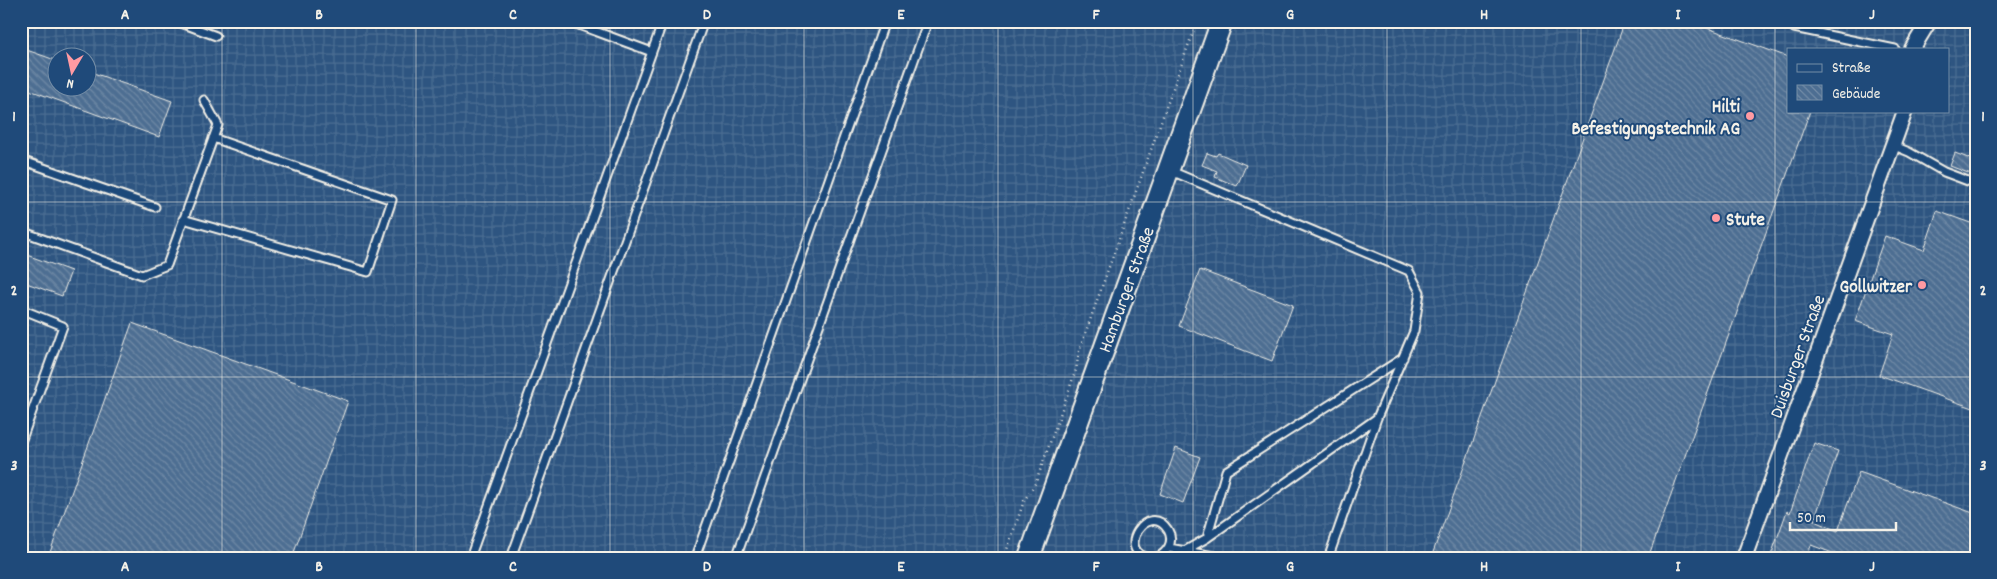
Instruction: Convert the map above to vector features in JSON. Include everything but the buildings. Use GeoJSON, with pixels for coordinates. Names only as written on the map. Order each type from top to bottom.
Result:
{"type":"FeatureCollection","features":[{"type":"Feature","properties":{"kind":"street","name":"Hamburger Straße"},"geometry":{"type":"LineString","coordinates":[[1029,558],[1222,21]]}},
{"type":"Feature","properties":{"kind":"street"},"geometry":{"type":"LineString","coordinates":[[1913,48],[1929,21]]}},
{"type":"Feature","properties":{"kind":"street","name":"Duisburger Straße"},"geometry":{"type":"LineString","coordinates":[[1744,558],[1905,112]]}},
{"type":"Feature","properties":{"kind":"lane"},"geometry":{"type":"LineString","coordinates":[[176,21],[216,36]]}},
{"type":"Feature","properties":{"kind":"lane"},"geometry":{"type":"LineString","coordinates":[[568,21],[652,52]]}},
{"type":"Feature","properties":{"kind":"lane"},"geometry":{"type":"LineString","coordinates":[[470,558],[663,21]]}},
{"type":"Feature","properties":{"kind":"lane"},"geometry":{"type":"LineString","coordinates":[[511,558],[704,21]]}},
{"type":"Feature","properties":{"kind":"lane"},"geometry":{"type":"LineString","coordinates":[[695,558],[885,21]]}},
{"type":"Feature","properties":{"kind":"lane"},"geometry":{"type":"LineString","coordinates":[[736,558],[928,21]]}},
{"type":"Feature","properties":{"kind":"lane"},"geometry":{"type":"LineString","coordinates":[[1794,28],[1890,48]]}},
{"type":"Feature","properties":{"kind":"lane"},"geometry":{"type":"LineString","coordinates":[[21,231],[142,275],[167,265],[218,125],[204,100]]}},
{"type":"Feature","properties":{"kind":"lane"},"geometry":{"type":"LineString","coordinates":[[184,219],[368,272],[392,200],[213,138]]}},
{"type":"Feature","properties":{"kind":"lane"},"geometry":{"type":"LineString","coordinates":[[1892,145],[1909,152],[1944,172],[1976,184]]}},
{"type":"Feature","properties":{"kind":"lane"},"geometry":{"type":"LineString","coordinates":[[21,160],[155,208]]}},
{"type":"Feature","properties":{"kind":"lane"},"geometry":{"type":"LineString","coordinates":[[1168,170],[1409,272],[1420,292],[1414,331],[1377,418],[1329,556],[1326,558]]}},
{"type":"Feature","properties":{"kind":"lane"},"geometry":{"type":"LineString","coordinates":[[21,309],[63,326],[21,442]]}},
{"type":"Feature","properties":{"kind":"lane"},"geometry":{"type":"LineString","coordinates":[[1207,538],[1226,471],[1404,358]]}},
{"type":"Feature","properties":{"kind":"lane"},"geometry":{"type":"LineString","coordinates":[[1186,550],[1207,538],[1377,418]]}},
{"type":"Feature","properties":{"kind":"lane"},"geometry":{"type":"LineString","coordinates":[[1151,558],[1146,558],[1138,552],[1134,544],[1134,536],[1138,528],[1146,522],[1154,521],[1163,524],[1169,531],[1171,540],[1169,548],[1163,555],[1156,558]]}},
{"type":"Feature","properties":{"kind":"lane"},"geometry":{"type":"LineString","coordinates":[[1169,548],[1225,558]]}},
{"type":"Feature","properties":{"kind":"path"},"geometry":{"type":"LineString","coordinates":[[1004,558],[1024,501],[1036,482],[1076,370],[1079,351],[1197,21]]}},
{"type":"Feature","properties":{"kind":"shaded area"},"geometry":{"type":"Polygon","coordinates":[[[21,21],[1976,21],[1976,558],[21,558],[21,21]]]}},
{"type":"Feature","properties":{"kind":"place","name":"Hilti Befestigungstechnik AG"},"geometry":{"type":"Point","coordinates":[1750,116]}},
{"type":"Feature","properties":{"kind":"place","name":"Stute"},"geometry":{"type":"Point","coordinates":[1716,218]}},
{"type":"Feature","properties":{"kind":"place","name":"Gollwitzer"},"geometry":{"type":"Point","coordinates":[1922,285]}}]}
